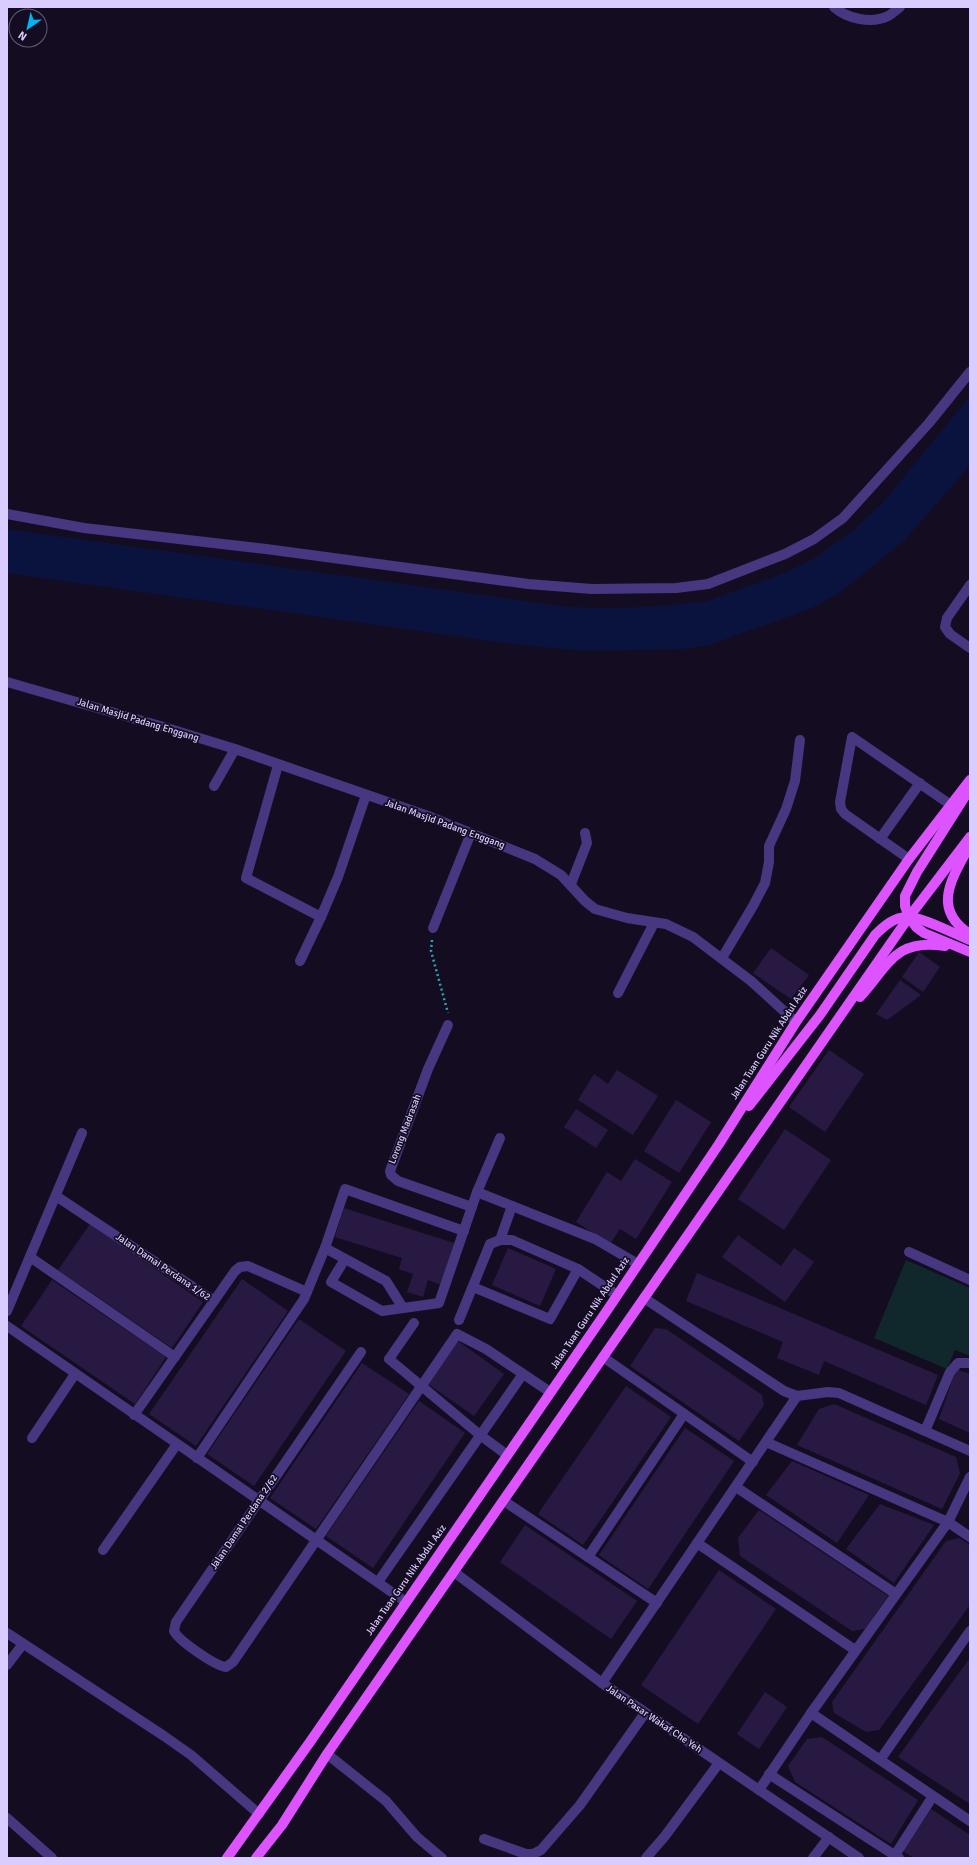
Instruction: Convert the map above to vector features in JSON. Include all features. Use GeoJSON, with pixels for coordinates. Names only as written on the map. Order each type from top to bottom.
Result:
{"type":"FeatureCollection","features":[{"type":"Feature","properties":{"kind":"main road","name":"Jalan Tuan Guru Nik Abdul Aziz"},"geometry":{"type":"LineString","coordinates":[[227,1858],[406,1602],[617,1295],[719,1144],[796,1022],[909,859],[970,780]]}},
{"type":"Feature","properties":{"kind":"main road"},"geometry":{"type":"LineString","coordinates":[[967,951],[924,933],[916,927],[909,917],[905,906],[904,896],[970,790]]}},
{"type":"Feature","properties":{"kind":"main road"},"geometry":{"type":"LineString","coordinates":[[256,1858],[282,1825],[327,1754],[909,917],[970,837]]}},
{"type":"Feature","properties":{"kind":"main road"},"geometry":{"type":"LineString","coordinates":[[970,845],[951,880],[948,893],[948,906],[952,917],[970,934]]}},
{"type":"Feature","properties":{"kind":"main road"},"geometry":{"type":"LineString","coordinates":[[719,1144],[820,1015],[875,935],[884,926],[895,920],[909,917],[970,940]]}},
{"type":"Feature","properties":{"kind":"main road"},"geometry":{"type":"LineString","coordinates":[[827,1035],[892,958],[904,948],[932,944],[967,951]]}},
{"type":"Feature","properties":{"kind":"street"},"geometry":{"type":"LineString","coordinates":[[834,7],[851,17],[877,20],[888,16],[900,7]]}},
{"type":"Feature","properties":{"kind":"street"},"geometry":{"type":"LineString","coordinates":[[7,514],[84,528],[266,549],[528,584],[592,588],[676,588],[708,584],[785,554],[814,539],[843,518],[929,423],[970,372]]}},
{"type":"Feature","properties":{"kind":"street"},"geometry":{"type":"LineString","coordinates":[[970,585],[947,618],[945,627],[950,634],[970,648]]}},
{"type":"Feature","properties":{"kind":"street","name":"Jalan Masjid Padang Enggang"},"geometry":{"type":"LineString","coordinates":[[7,682],[160,726],[235,750],[428,816],[535,859],[551,867],[595,909],[610,914],[666,924],[693,937],[722,958],[796,1022]]}},
{"type":"Feature","properties":{"kind":"street"},"geometry":{"type":"LineString","coordinates":[[909,859],[845,814],[841,809],[840,802],[852,737],[951,805]]}},
{"type":"Feature","properties":{"kind":"street"},"geometry":{"type":"LineString","coordinates":[[722,958],[753,906],[765,882],[769,862],[769,846],[786,809],[795,781],[800,740]]}},
{"type":"Feature","properties":{"kind":"street"},"geometry":{"type":"LineString","coordinates":[[214,786],[235,750]]}},
{"type":"Feature","properties":{"kind":"street"},"geometry":{"type":"LineString","coordinates":[[278,765],[246,878],[321,917]]}},
{"type":"Feature","properties":{"kind":"street"},"geometry":{"type":"LineString","coordinates":[[880,839],[920,783]]}},
{"type":"Feature","properties":{"kind":"street"},"geometry":{"type":"LineString","coordinates":[[300,961],[338,877],[366,795]]}},
{"type":"Feature","properties":{"kind":"street"},"geometry":{"type":"LineString","coordinates":[[433,928],[472,833]]}},
{"type":"Feature","properties":{"kind":"street"},"geometry":{"type":"LineString","coordinates":[[570,884],[587,843],[585,833]]}},
{"type":"Feature","properties":{"kind":"street"},"geometry":{"type":"LineString","coordinates":[[618,993],[654,923]]}},
{"type":"Feature","properties":{"kind":"street","name":"Lorong Madrasah"},"geometry":{"type":"LineString","coordinates":[[448,1025],[428,1069],[390,1170],[391,1175],[398,1181],[472,1208]]}},
{"type":"Feature","properties":{"kind":"street"},"geometry":{"type":"LineString","coordinates":[[7,1311],[82,1133]]}},
{"type":"Feature","properties":{"kind":"street"},"geometry":{"type":"LineString","coordinates":[[345,1259],[331,1282],[382,1311],[439,1303],[477,1192],[500,1138]]}},
{"type":"Feature","properties":{"kind":"street"},"geometry":{"type":"LineString","coordinates":[[197,1458],[307,1292],[325,1248],[345,1190],[464,1230]]}},
{"type":"Feature","properties":{"kind":"street"},"geometry":{"type":"LineString","coordinates":[[477,1192],[595,1239],[638,1264]]}},
{"type":"Feature","properties":{"kind":"street","name":"Jalan Damai Perdana 1/62"},"geometry":{"type":"LineString","coordinates":[[56,1196],[214,1301],[235,1271],[248,1266],[307,1292]]}},
{"type":"Feature","properties":{"kind":"street"},"geometry":{"type":"LineString","coordinates":[[500,1240],[512,1206]]}},
{"type":"Feature","properties":{"kind":"street"},"geometry":{"type":"LineString","coordinates":[[459,1320],[490,1244],[500,1240],[512,1240],[578,1269],[617,1295]]}},
{"type":"Feature","properties":{"kind":"street"},"geometry":{"type":"LineString","coordinates":[[325,1248],[386,1281],[403,1308]]}},
{"type":"Feature","properties":{"kind":"street"},"geometry":{"type":"LineString","coordinates":[[909,1252],[970,1280]]}},
{"type":"Feature","properties":{"kind":"street"},"geometry":{"type":"LineString","coordinates":[[30,1257],[175,1357]]}},
{"type":"Feature","properties":{"kind":"street"},"geometry":{"type":"LineString","coordinates":[[472,1287],[550,1319],[578,1269]]}},
{"type":"Feature","properties":{"kind":"street"},"geometry":{"type":"LineString","coordinates":[[644,1298],[784,1391],[797,1396],[828,1392],[838,1393],[970,1451]]}},
{"type":"Feature","properties":{"kind":"street"},"geometry":{"type":"LineString","coordinates":[[134,1415],[214,1301]]}},
{"type":"Feature","properties":{"kind":"street"},"geometry":{"type":"LineString","coordinates":[[414,1323],[389,1359],[480,1436],[507,1455]]}},
{"type":"Feature","properties":{"kind":"street"},"geometry":{"type":"LineString","coordinates":[[7,1326],[406,1602]]}},
{"type":"Feature","properties":{"kind":"street"},"geometry":{"type":"LineString","coordinates":[[316,1540],[457,1334],[486,1350],[550,1392]]}},
{"type":"Feature","properties":{"kind":"street","name":"Jalan Damai Perdana 2/62"},"geometry":{"type":"LineString","coordinates":[[316,1540],[234,1660],[226,1667],[217,1665],[175,1634],[174,1626],[361,1352]]}},
{"type":"Feature","properties":{"kind":"street"},"geometry":{"type":"LineString","coordinates":[[603,1358],[753,1462]]}},
{"type":"Feature","properties":{"kind":"street"},"geometry":{"type":"LineString","coordinates":[[925,1431],[950,1372],[958,1363],[970,1363]]}},
{"type":"Feature","properties":{"kind":"street"},"geometry":{"type":"LineString","coordinates":[[32,1438],[75,1374]]}},
{"type":"Feature","properties":{"kind":"street"},"geometry":{"type":"LineString","coordinates":[[378,1582],[523,1374]]}},
{"type":"Feature","properties":{"kind":"street"},"geometry":{"type":"LineString","coordinates":[[602,1684],[797,1396]]}},
{"type":"Feature","properties":{"kind":"street"},"geometry":{"type":"LineString","coordinates":[[588,1557],[684,1414]]}},
{"type":"Feature","properties":{"kind":"street"},"geometry":{"type":"LineString","coordinates":[[766,1442],[948,1522],[970,1537]]}},
{"type":"Feature","properties":{"kind":"street"},"geometry":{"type":"LineString","coordinates":[[103,1550],[177,1444]]}},
{"type":"Feature","properties":{"kind":"street"},"geometry":{"type":"LineString","coordinates":[[759,1790],[811,1713],[948,1522],[970,1477]]}},
{"type":"Feature","properties":{"kind":"street"},"geometry":{"type":"LineString","coordinates":[[736,1487],[896,1594]]}},
{"type":"Feature","properties":{"kind":"street"},"geometry":{"type":"LineString","coordinates":[[504,1501],[657,1603]]}},
{"type":"Feature","properties":{"kind":"street"},"geometry":{"type":"LineString","coordinates":[[697,1544],[856,1650]]}},
{"type":"Feature","properties":{"kind":"street","name":"Jalan Pasar Wakaf Che Yeh"},"geometry":{"type":"LineString","coordinates":[[454,1572],[602,1684],[859,1858]]}},
{"type":"Feature","properties":{"kind":"street"},"geometry":{"type":"LineString","coordinates":[[880,1760],[970,1631]]}},
{"type":"Feature","properties":{"kind":"street"},"geometry":{"type":"LineString","coordinates":[[7,1633],[191,1755],[259,1814]]}},
{"type":"Feature","properties":{"kind":"street"},"geometry":{"type":"LineString","coordinates":[[7,1665],[24,1644]]}},
{"type":"Feature","properties":{"kind":"street"},"geometry":{"type":"LineString","coordinates":[[484,1839],[526,1854],[533,1854],[542,1850],[580,1805],[645,1713]]}},
{"type":"Feature","properties":{"kind":"street"},"geometry":{"type":"LineString","coordinates":[[811,1713],[970,1821]]}},
{"type":"Feature","properties":{"kind":"street"},"geometry":{"type":"LineString","coordinates":[[327,1754],[386,1801],[417,1837],[442,1858]]}},
{"type":"Feature","properties":{"kind":"street"},"geometry":{"type":"LineString","coordinates":[[646,1858],[675,1824],[719,1763]]}},
{"type":"Feature","properties":{"kind":"street"},"geometry":{"type":"LineString","coordinates":[[769,1774],[897,1856],[933,1796]]}},
{"type":"Feature","properties":{"kind":"street"},"geometry":{"type":"LineString","coordinates":[[7,1818],[52,1858]]}},
{"type":"Feature","properties":{"kind":"street"},"geometry":{"type":"LineString","coordinates":[[813,1858],[829,1837]]}},
{"type":"Feature","properties":{"kind":"path"},"geometry":{"type":"LineString","coordinates":[[432,951],[448,1009],[448,1025]]}},
{"type":"Feature","properties":{"kind":"green space"},"geometry":{"type":"Polygon","coordinates":[[[906,1260],[970,1288],[970,1356],[955,1350],[947,1369],[874,1338],[906,1260]]]}},
{"type":"Feature","properties":{"kind":"shaded area"},"geometry":{"type":"Polygon","coordinates":[[[970,396],[970,465],[905,540],[838,594],[810,609],[709,645],[683,649],[583,651],[512,644],[7,573],[7,529],[569,607],[624,608],[707,601],[782,574],[815,558],[855,529],[885,500],[970,396]]]}},
{"type":"Feature","properties":{"kind":"building"},"geometry":{"type":"Polygon","coordinates":[[[771,948],[809,975],[791,999],[753,973],[771,948]]]}},
{"type":"Feature","properties":{"kind":"building"},"geometry":{"type":"Polygon","coordinates":[[[919,952],[940,967],[923,992],[902,977],[919,952]]]}},
{"type":"Feature","properties":{"kind":"building"},"geometry":{"type":"Polygon","coordinates":[[[900,980],[921,995],[887,1020],[876,1014],[900,980]]]}},
{"type":"Feature","properties":{"kind":"building"},"geometry":{"type":"Polygon","coordinates":[[[829,1050],[864,1074],[825,1132],[789,1107],[829,1050]]]}},
{"type":"Feature","properties":{"kind":"building"},"geometry":{"type":"Polygon","coordinates":[[[617,1070],[658,1096],[633,1135],[578,1100],[594,1074],[608,1084],[617,1070]]]}},
{"type":"Feature","properties":{"kind":"building"},"geometry":{"type":"Polygon","coordinates":[[[676,1100],[711,1122],[679,1173],[644,1151],[676,1100]]]}},
{"type":"Feature","properties":{"kind":"building"},"geometry":{"type":"Polygon","coordinates":[[[576,1109],[608,1130],[596,1148],[564,1127],[576,1109]]]}},
{"type":"Feature","properties":{"kind":"building"},"geometry":{"type":"Polygon","coordinates":[[[785,1129],[831,1160],[784,1230],[738,1199],[785,1129]]]}},
{"type":"Feature","properties":{"kind":"building"},"geometry":{"type":"Polygon","coordinates":[[[635,1159],[672,1182],[636,1239],[620,1229],[610,1244],[576,1222],[607,1172],[621,1181],[635,1159]]]}},
{"type":"Feature","properties":{"kind":"building"},"geometry":{"type":"Polygon","coordinates":[[[344,1208],[454,1243],[441,1285],[428,1280],[423,1297],[407,1292],[413,1274],[399,1269],[402,1258],[335,1237],[344,1208]]]}},
{"type":"Feature","properties":{"kind":"building"},"geometry":{"type":"Polygon","coordinates":[[[90,1224],[203,1302],[172,1348],[58,1270],[90,1224]]]}},
{"type":"Feature","properties":{"kind":"building"},"geometry":{"type":"Polygon","coordinates":[[[738,1235],[781,1266],[794,1248],[814,1262],[785,1302],[722,1257],[738,1235]]]}},
{"type":"Feature","properties":{"kind":"building"},"geometry":{"type":"Polygon","coordinates":[[[508,1248],[556,1269],[540,1306],[492,1285],[508,1248]]]}},
{"type":"Feature","properties":{"kind":"building"},"geometry":{"type":"Polygon","coordinates":[[[697,1273],[938,1375],[926,1405],[824,1361],[819,1375],[777,1358],[783,1342],[686,1301],[697,1273]]]}},
{"type":"Feature","properties":{"kind":"building"},"geometry":{"type":"Polygon","coordinates":[[[242,1279],[288,1311],[196,1446],[149,1414],[242,1279]]]}},
{"type":"Feature","properties":{"kind":"building"},"geometry":{"type":"Polygon","coordinates":[[[52,1280],[166,1357],[135,1404],[21,1326],[52,1280]]]}},
{"type":"Feature","properties":{"kind":"building"},"geometry":{"type":"Polygon","coordinates":[[[299,1319],[346,1351],[254,1486],[207,1454],[299,1319]]]}},
{"type":"Feature","properties":{"kind":"building"},"geometry":{"type":"Polygon","coordinates":[[[655,1328],[666,1329],[762,1395],[764,1405],[739,1441],[630,1366],[655,1328]]]}},
{"type":"Feature","properties":{"kind":"building"},"geometry":{"type":"Polygon","coordinates":[[[458,1341],[504,1374],[474,1416],[428,1384],[458,1341]]]}},
{"type":"Feature","properties":{"kind":"building"},"geometry":{"type":"Polygon","coordinates":[[[362,1363],[409,1394],[316,1529],[270,1498],[362,1363]]]}},
{"type":"Feature","properties":{"kind":"building"},"geometry":{"type":"Polygon","coordinates":[[[956,1369],[970,1374],[970,1433],[939,1419],[956,1369]]]}},
{"type":"Feature","properties":{"kind":"building"},"geometry":{"type":"Polygon","coordinates":[[[626,1386],[671,1417],[583,1545],[538,1514],[626,1386]]]}},
{"type":"Feature","properties":{"kind":"building"},"geometry":{"type":"Polygon","coordinates":[[[419,1401],[465,1433],[373,1568],[326,1536],[419,1401]]]}},
{"type":"Feature","properties":{"kind":"building"},"geometry":{"type":"Polygon","coordinates":[[[834,1404],[956,1457],[960,1473],[942,1509],[797,1445],[819,1409],[834,1404]]]}},
{"type":"Feature","properties":{"kind":"building"},"geometry":{"type":"Polygon","coordinates":[[[685,1428],[734,1461],[648,1589],[599,1555],[685,1428]]]}},
{"type":"Feature","properties":{"kind":"building"},"geometry":{"type":"Polygon","coordinates":[[[792,1461],[869,1495],[837,1543],[766,1495],[792,1461]]]}},
{"type":"Feature","properties":{"kind":"building"},"geometry":{"type":"Polygon","coordinates":[[[880,1504],[934,1525],[894,1583],[846,1549],[880,1504]]]}},
{"type":"Feature","properties":{"kind":"building"},"geometry":{"type":"Polygon","coordinates":[[[759,1510],[888,1596],[865,1629],[852,1631],[740,1556],[738,1538],[759,1510]]]}},
{"type":"Feature","properties":{"kind":"building"},"geometry":{"type":"Polygon","coordinates":[[[525,1525],[637,1601],[611,1639],[500,1562],[525,1525]]]}},
{"type":"Feature","properties":{"kind":"building"},"geometry":{"type":"Polygon","coordinates":[[[959,1538],[970,1545],[970,1605],[879,1730],[866,1732],[834,1713],[832,1702],[946,1541],[959,1538]]]}},
{"type":"Feature","properties":{"kind":"building"},"geometry":{"type":"Polygon","coordinates":[[[719,1570],[776,1609],[698,1724],[641,1685],[719,1570]]]}},
{"type":"Feature","properties":{"kind":"building"},"geometry":{"type":"Polygon","coordinates":[[[970,1658],[970,1804],[898,1757],[970,1658]]]}},
{"type":"Feature","properties":{"kind":"building"},"geometry":{"type":"Polygon","coordinates":[[[765,1692],[787,1707],[759,1749],[737,1734],[765,1692]]]}},
{"type":"Feature","properties":{"kind":"building"},"geometry":{"type":"Polygon","coordinates":[[[822,1737],[918,1800],[891,1844],[795,1782],[788,1766],[807,1739],[822,1737]]]}},
{"type":"Feature","properties":{"kind":"building"},"geometry":{"type":"Polygon","coordinates":[[[931,1809],[970,1835],[970,1858],[914,1858],[903,1851],[931,1809]]]}}]}
